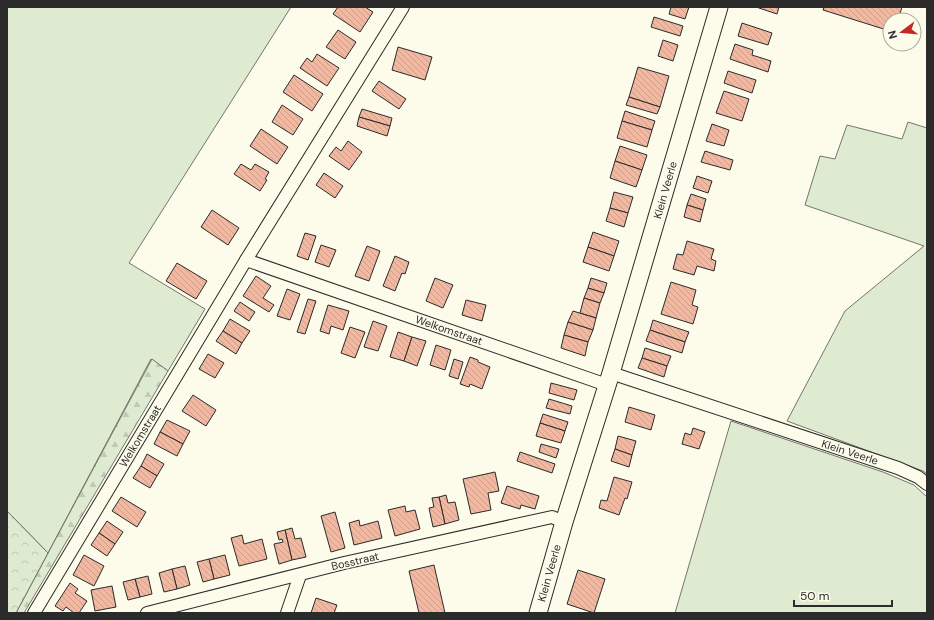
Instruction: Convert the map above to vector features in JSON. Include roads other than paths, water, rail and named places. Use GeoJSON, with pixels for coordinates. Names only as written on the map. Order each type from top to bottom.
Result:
{"type":"FeatureCollection","features":[{"type":"Feature","properties":{"kind":"main road","name":"Klein Veerle"},"geometry":{"type":"LineString","coordinates":[[538,613],[719,7]]}},
{"type":"Feature","properties":{"kind":"street","name":"Welkomstraat"},"geometry":{"type":"LineString","coordinates":[[34,613],[246,260],[403,7]]}},
{"type":"Feature","properties":{"kind":"street","name":"Welkomstraat"},"geometry":{"type":"LineString","coordinates":[[246,260],[609,379]]}},
{"type":"Feature","properties":{"kind":"street","name":"Klein Veerle"},"geometry":{"type":"LineString","coordinates":[[609,379],[898,468],[918,477],[927,484]]}},
{"type":"Feature","properties":{"kind":"street","name":"Bosstraat"},"geometry":{"type":"LineString","coordinates":[[147,613],[344,563],[552,517],[564,522]]}},
{"type":"Feature","properties":{"kind":"street"},"geometry":{"type":"LineString","coordinates":[[287,613],[300,575]]}}]}
